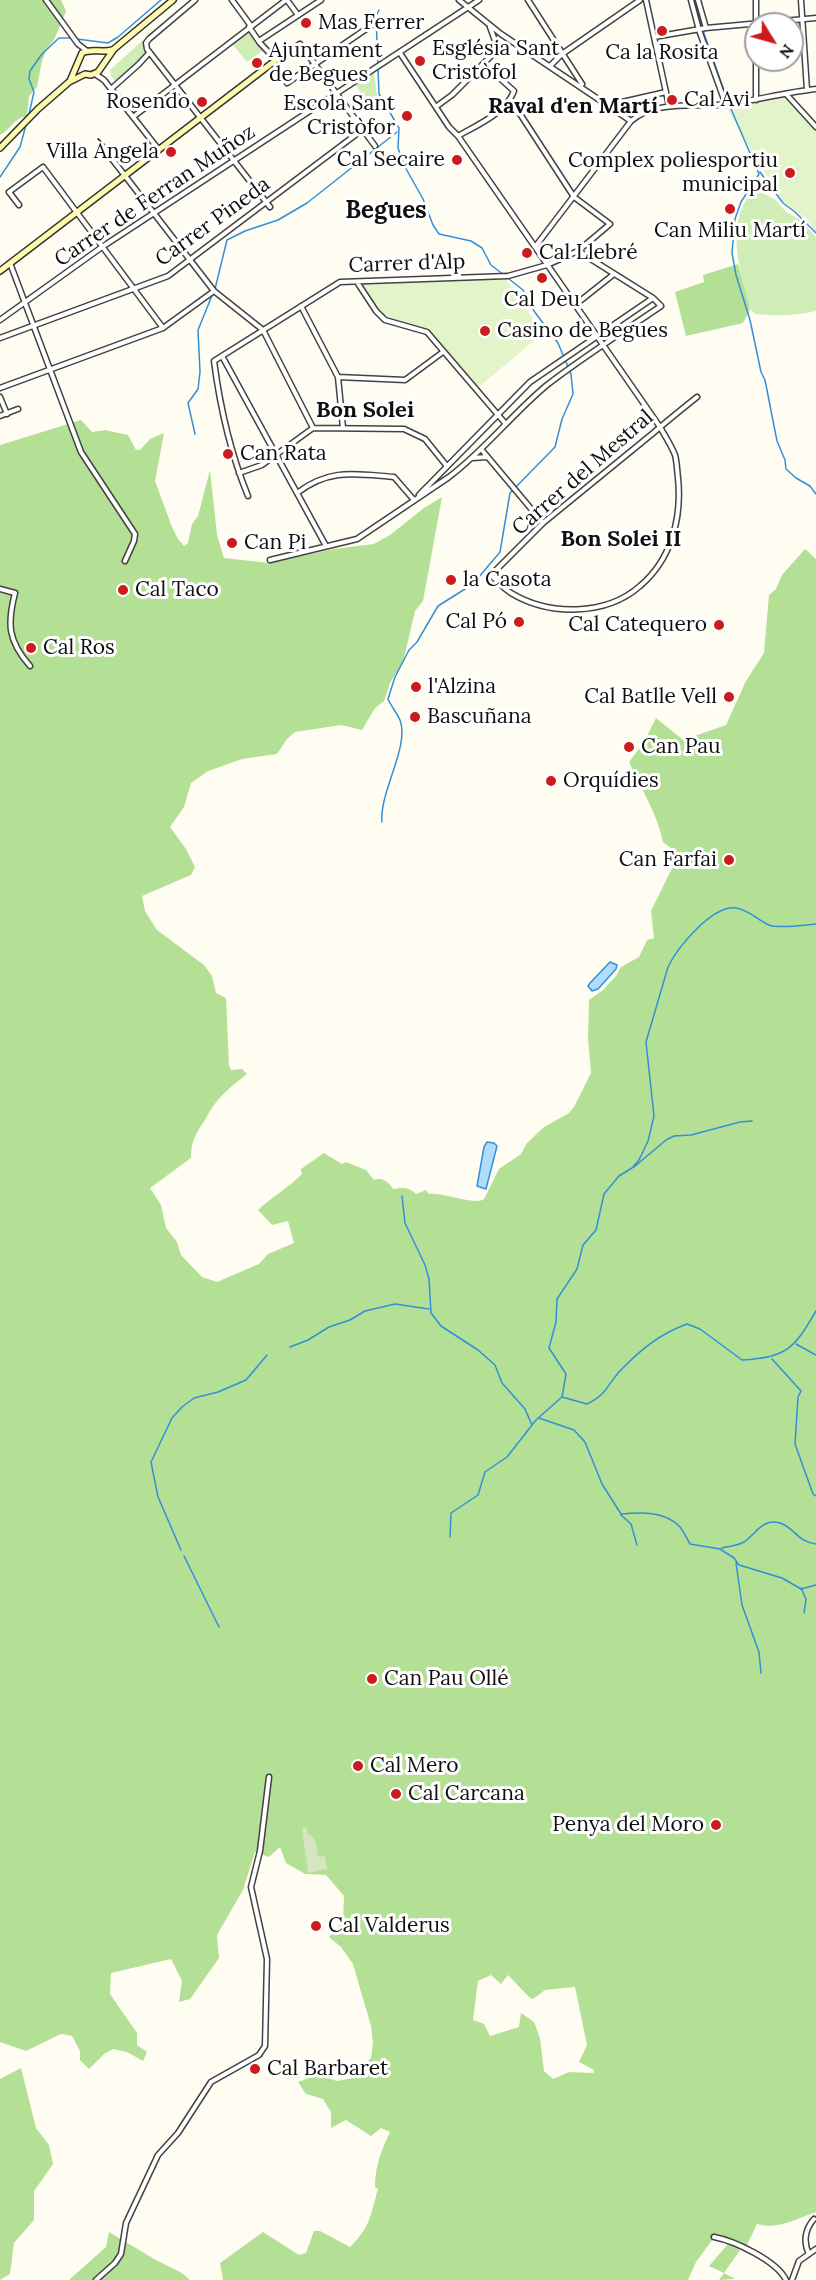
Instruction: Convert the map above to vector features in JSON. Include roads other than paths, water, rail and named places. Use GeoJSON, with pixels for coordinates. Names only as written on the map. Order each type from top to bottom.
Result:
{"type":"FeatureCollection","features":[{"type":"Feature","properties":{"kind":"street"},"geometry":{"type":"LineString","coordinates":[[46,0],[76,42],[87,51],[114,49]]}},
{"type":"Feature","properties":{"kind":"street"},"geometry":{"type":"LineString","coordinates":[[95,74],[114,49],[172,0]]}},
{"type":"Feature","properties":{"kind":"street"},"geometry":{"type":"LineString","coordinates":[[195,0],[149,39],[146,43],[149,53],[268,204]]}},
{"type":"Feature","properties":{"kind":"street"},"geometry":{"type":"LineString","coordinates":[[231,0],[259,41],[276,60]]}},
{"type":"Feature","properties":{"kind":"street"},"geometry":{"type":"LineString","coordinates":[[133,117],[286,0],[298,15]]}},
{"type":"Feature","properties":{"kind":"street"},"geometry":{"type":"LineString","coordinates":[[259,41],[321,0]]}},
{"type":"Feature","properties":{"kind":"street"},"geometry":{"type":"LineString","coordinates":[[459,0],[501,34],[584,87],[630,121]]}},
{"type":"Feature","properties":{"kind":"street","name":"Carrer de Ferran Muñoz"},"geometry":{"type":"LineString","coordinates":[[0,320],[154,212],[479,0]]}},
{"type":"Feature","properties":{"kind":"street"},"geometry":{"type":"LineString","coordinates":[[528,0],[584,87]]}},
{"type":"Feature","properties":{"kind":"street"},"geometry":{"type":"LineString","coordinates":[[550,66],[562,54],[640,0]]}},
{"type":"Feature","properties":{"kind":"street"},"geometry":{"type":"LineString","coordinates":[[646,0],[669,106]]}},
{"type":"Feature","properties":{"kind":"street"},"geometry":{"type":"LineString","coordinates":[[691,0],[699,30],[726,105]]}},
{"type":"Feature","properties":{"kind":"street"},"geometry":{"type":"LineString","coordinates":[[698,0],[706,28]]}},
{"type":"Feature","properties":{"kind":"street"},"geometry":{"type":"LineString","coordinates":[[654,37],[744,24]]}},
{"type":"Feature","properties":{"kind":"street"},"geometry":{"type":"LineString","coordinates":[[287,83],[372,25]]}},
{"type":"Feature","properties":{"kind":"street"},"geometry":{"type":"LineString","coordinates":[[437,106],[452,95],[498,49],[490,26]]}},
{"type":"Feature","properties":{"kind":"street"},"geometry":{"type":"LineString","coordinates":[[69,82],[80,56],[76,42]]}},
{"type":"Feature","properties":{"kind":"street"},"geometry":{"type":"LineString","coordinates":[[0,271],[300,44],[375,146]]}},
{"type":"Feature","properties":{"kind":"street"},"geometry":{"type":"LineString","coordinates":[[804,47],[807,90]]}},
{"type":"Feature","properties":{"kind":"street"},"geometry":{"type":"LineString","coordinates":[[80,56],[87,51]]}},
{"type":"Feature","properties":{"kind":"street"},"geometry":{"type":"LineString","coordinates":[[95,52],[100,56],[104,80]]}},
{"type":"Feature","properties":{"kind":"street"},"geometry":{"type":"LineString","coordinates":[[400,52],[449,127],[458,136],[660,427]]}},
{"type":"Feature","properties":{"kind":"street"},"geometry":{"type":"LineString","coordinates":[[111,89],[149,53]]}},
{"type":"Feature","properties":{"kind":"street"},"geometry":{"type":"LineString","coordinates":[[77,65],[85,74]]}},
{"type":"Feature","properties":{"kind":"street"},"geometry":{"type":"LineString","coordinates":[[756,72],[756,100]]}},
{"type":"Feature","properties":{"kind":"street"},"geometry":{"type":"LineString","coordinates":[[458,136],[492,116],[511,100],[514,91],[494,73]]}},
{"type":"Feature","properties":{"kind":"street"},"geometry":{"type":"LineString","coordinates":[[0,148],[38,109],[69,82],[85,74],[95,74],[104,80],[159,150]]}},
{"type":"Feature","properties":{"kind":"street"},"geometry":{"type":"LineString","coordinates":[[535,248],[630,121],[640,113],[669,106],[726,105],[816,89]]}},
{"type":"Feature","properties":{"kind":"street"},"geometry":{"type":"LineString","coordinates":[[608,106],[666,92]]}},
{"type":"Feature","properties":{"kind":"street"},"geometry":{"type":"LineString","coordinates":[[786,94],[816,127]]}},
{"type":"Feature","properties":{"kind":"street"},"geometry":{"type":"LineString","coordinates":[[511,100],[574,197]]}},
{"type":"Feature","properties":{"kind":"street","name":"Carrer Pineda"},"geometry":{"type":"LineString","coordinates":[[0,338],[168,276],[268,204],[362,130]]}},
{"type":"Feature","properties":{"kind":"street"},"geometry":{"type":"LineString","coordinates":[[102,146],[214,290],[263,330],[313,428]]}},
{"type":"Feature","properties":{"kind":"street"},"geometry":{"type":"LineString","coordinates":[[20,206],[9,192],[43,167],[163,328]]}},
{"type":"Feature","properties":{"kind":"street","name":"Carrer d'Alp"},"geometry":{"type":"LineString","coordinates":[[239,473],[219,405],[214,361],[340,282],[511,275],[547,265],[578,251],[610,224],[574,197]]}},
{"type":"Feature","properties":{"kind":"street"},"geometry":{"type":"LineString","coordinates":[[270,560],[357,539],[449,477],[472,458],[505,423],[547,385],[660,306],[653,298],[578,251]]}},
{"type":"Feature","properties":{"kind":"street"},"geometry":{"type":"LineString","coordinates":[[10,263],[81,452],[135,534],[124,561]]}},
{"type":"Feature","properties":{"kind":"street"},"geometry":{"type":"LineString","coordinates":[[575,305],[614,274]]}},
{"type":"Feature","properties":{"kind":"street"},"geometry":{"type":"LineString","coordinates":[[357,282],[385,320],[427,332],[505,423]]}},
{"type":"Feature","properties":{"kind":"street"},"geometry":{"type":"LineString","coordinates":[[0,388],[163,328],[214,290]]}},
{"type":"Feature","properties":{"kind":"street"},"geometry":{"type":"LineString","coordinates":[[414,500],[530,382],[653,298]]}},
{"type":"Feature","properties":{"kind":"street"},"geometry":{"type":"LineString","coordinates":[[301,306],[338,377],[343,428]]}},
{"type":"Feature","properties":{"kind":"street"},"geometry":{"type":"LineString","coordinates":[[338,377],[405,380],[443,352]]}},
{"type":"Feature","properties":{"kind":"street"},"geometry":{"type":"LineString","coordinates":[[222,356],[326,546]]}},
{"type":"Feature","properties":{"kind":"street"},"geometry":{"type":"LineString","coordinates":[[0,397],[7,414]]}},
{"type":"Feature","properties":{"kind":"street","name":"Carrer del Mestral"},"geometry":{"type":"LineString","coordinates":[[660,427],[675,457],[680,494],[677,519],[672,543],[654,571],[640,586],[627,595],[602,606],[563,610],[511,593],[491,575],[543,523],[660,427],[697,397]]}},
{"type":"Feature","properties":{"kind":"street"},"geometry":{"type":"LineString","coordinates":[[0,417],[18,409]]}},
{"type":"Feature","properties":{"kind":"street"},"geometry":{"type":"LineString","coordinates":[[248,496],[239,473],[262,465],[313,428],[398,429],[414,432],[425,439],[446,465]]}},
{"type":"Feature","properties":{"kind":"street"},"geometry":{"type":"LineString","coordinates":[[481,449],[543,523]]}},
{"type":"Feature","properties":{"kind":"street"},"geometry":{"type":"LineString","coordinates":[[472,458],[488,457]]}},
{"type":"Feature","properties":{"kind":"street"},"geometry":{"type":"LineString","coordinates":[[297,493],[310,483],[329,475],[368,475],[394,477],[414,500]]}},
{"type":"Feature","properties":{"kind":"street"},"geometry":{"type":"LineString","coordinates":[[0,590],[15,593],[9,629],[15,644],[30,666]]}},
{"type":"Feature","properties":{"kind":"street"},"geometry":{"type":"LineString","coordinates":[[96,2280],[120,2258],[126,2223],[154,2161],[177,2133],[202,2095],[214,2079],[256,2058],[263,2052],[266,2039],[267,1954],[251,1887],[260,1851],[269,1777]]}},
{"type":"Feature","properties":{"kind":"street"},"geometry":{"type":"LineString","coordinates":[[809,2254],[805,2241],[809,2225],[814,2219]]}},
{"type":"Feature","properties":{"kind":"street"},"geometry":{"type":"LineString","coordinates":[[714,2237],[728,2241],[769,2262],[780,2269],[786,2280]]}},
{"type":"Feature","properties":{"kind":"street"},"geometry":{"type":"LineString","coordinates":[[792,2280],[799,2261],[816,2249]]}},
{"type":"Feature","properties":{"kind":"water"},"geometry":{"type":"Polygon","coordinates":[[[610,962],[617,965],[616,969],[598,989],[592,991],[588,986],[610,962]]]}},
{"type":"Feature","properties":{"kind":"water"},"geometry":{"type":"Polygon","coordinates":[[[487,1142],[497,1146],[486,1189],[477,1186],[484,1147],[487,1142]]]}},
{"type":"Feature","properties":{"kind":"waterway"},"geometry":{"type":"LineString","coordinates":[[77,39],[108,43],[161,0]]}},
{"type":"Feature","properties":{"kind":"waterway"},"geometry":{"type":"LineString","coordinates":[[695,0],[700,22],[728,102]]}},
{"type":"Feature","properties":{"kind":"waterway"},"geometry":{"type":"LineString","coordinates":[[379,10],[376,16],[379,94],[399,128],[398,148],[433,225],[439,234],[471,241],[482,248],[491,265],[523,290],[534,311],[558,343],[571,374],[573,394],[562,419],[555,447],[510,493],[500,552],[473,584],[438,606],[417,642],[409,650],[395,677],[388,699],[400,720],[401,743],[385,797],[382,822]]}},
{"type":"Feature","properties":{"kind":"waterway"},"geometry":{"type":"LineString","coordinates":[[29,114],[34,92],[29,79],[30,71],[42,54],[59,38],[72,38]]}},
{"type":"Feature","properties":{"kind":"waterway"},"geometry":{"type":"LineString","coordinates":[[731,109],[759,174],[741,202],[735,219],[732,253],[736,275],[750,320],[777,441],[785,460],[786,469],[810,486],[816,494]]}},
{"type":"Feature","properties":{"kind":"waterway"},"geometry":{"type":"LineString","coordinates":[[0,177],[20,147],[26,125]]}},
{"type":"Feature","properties":{"kind":"waterway"},"geometry":{"type":"LineString","coordinates":[[215,289],[227,240],[245,231],[278,220],[307,203],[397,132]]}},
{"type":"Feature","properties":{"kind":"waterway"},"geometry":{"type":"LineString","coordinates":[[760,172],[783,203],[816,233]]}},
{"type":"Feature","properties":{"kind":"waterway"},"geometry":{"type":"LineString","coordinates":[[195,434],[188,403],[198,389],[200,372],[198,330],[213,293]]}},
{"type":"Feature","properties":{"kind":"waterway"},"geometry":{"type":"LineString","coordinates":[[562,1397],[566,1374],[549,1348],[556,1322],[557,1299],[577,1269],[583,1245],[596,1230],[604,1194],[619,1176],[632,1168],[639,1160],[648,1141],[654,1116],[646,1042],[668,967],[679,949],[696,929],[706,920],[727,909],[741,909],[773,926],[816,924]]}},
{"type":"Feature","properties":{"kind":"waterway"},"geometry":{"type":"LineString","coordinates":[[634,1167],[674,1136],[691,1135],[752,1121]]}},
{"type":"Feature","properties":{"kind":"waterway"},"geometry":{"type":"LineString","coordinates":[[402,1196],[405,1223],[425,1265],[429,1279],[431,1313],[441,1326],[478,1350],[495,1365],[502,1383],[525,1409],[532,1425]]}},
{"type":"Feature","properties":{"kind":"waterway"},"geometry":{"type":"LineString","coordinates":[[290,1347],[365,1311],[395,1304],[429,1309]]}},
{"type":"Feature","properties":{"kind":"waterway"},"geometry":{"type":"LineString","coordinates":[[450,1537],[451,1513],[478,1495],[485,1472],[507,1457],[536,1420],[562,1397],[587,1404],[594,1400],[642,1350],[658,1338],[687,1324],[700,1329],[742,1360],[757,1359],[788,1349],[816,1311]]}},
{"type":"Feature","properties":{"kind":"waterway"},"geometry":{"type":"LineString","coordinates":[[796,1344],[816,1355]]}},
{"type":"Feature","properties":{"kind":"waterway"},"geometry":{"type":"LineString","coordinates":[[181,1550],[158,1497],[151,1462],[172,1418],[182,1407],[194,1398],[218,1392],[246,1380],[267,1355]]}},
{"type":"Feature","properties":{"kind":"waterway"},"geometry":{"type":"LineString","coordinates":[[772,1359],[801,1391],[798,1397],[795,1444],[813,1494],[816,1496]]}},
{"type":"Feature","properties":{"kind":"waterway"},"geometry":{"type":"LineString","coordinates":[[539,1418],[574,1430],[585,1442],[602,1484],[621,1514],[660,1515],[680,1527],[690,1544],[720,1549],[734,1558],[739,1565],[782,1578],[801,1589],[816,1585]]}},
{"type":"Feature","properties":{"kind":"waterway"},"geometry":{"type":"LineString","coordinates":[[621,1515],[631,1524],[637,1545]]}},
{"type":"Feature","properties":{"kind":"waterway"},"geometry":{"type":"LineString","coordinates":[[722,1548],[744,1542],[764,1525],[774,1522],[785,1525],[804,1540],[816,1544]]}},
{"type":"Feature","properties":{"kind":"waterway"},"geometry":{"type":"LineString","coordinates":[[184,1556],[219,1627]]}},
{"type":"Feature","properties":{"kind":"waterway"},"geometry":{"type":"LineString","coordinates":[[736,1563],[742,1605],[759,1652],[761,1673]]}},
{"type":"Feature","properties":{"kind":"waterway"},"geometry":{"type":"LineString","coordinates":[[801,1588],[806,1599],[804,1613]]}},
{"type":"Feature","properties":{"kind":"place","name":"Mas Ferrer"},"geometry":{"type":"Point","coordinates":[306,23]}},
{"type":"Feature","properties":{"kind":"place","name":"Ca la Rosita"},"geometry":{"type":"Point","coordinates":[662,31]}},
{"type":"Feature","properties":{"kind":"place","name":"Església Sant Cristòfol"},"geometry":{"type":"Point","coordinates":[420,61]}},
{"type":"Feature","properties":{"kind":"place","name":"Ajuntament de Begues"},"geometry":{"type":"Point","coordinates":[257,63]}},
{"type":"Feature","properties":{"kind":"place","name":"Cal Avi"},"geometry":{"type":"Point","coordinates":[672,100]}},
{"type":"Feature","properties":{"kind":"place","name":"Rosendo"},"geometry":{"type":"Point","coordinates":[202,102]}},
{"type":"Feature","properties":{"kind":"place","name":"Escola Sant Cristòfor"},"geometry":{"type":"Point","coordinates":[407,116]}},
{"type":"Feature","properties":{"kind":"place","name":"Villa Àngela"},"geometry":{"type":"Point","coordinates":[171,152]}},
{"type":"Feature","properties":{"kind":"place","name":"Cal Secaire"},"geometry":{"type":"Point","coordinates":[457,160]}},
{"type":"Feature","properties":{"kind":"place","name":"Complex poliesportiu municipal"},"geometry":{"type":"Point","coordinates":[790,173]}},
{"type":"Feature","properties":{"kind":"place","name":"Can Miliu Martí"},"geometry":{"type":"Point","coordinates":[730,209]}},
{"type":"Feature","properties":{"kind":"place","name":"Cal Llebré"},"geometry":{"type":"Point","coordinates":[527,253]}},
{"type":"Feature","properties":{"kind":"place","name":"Cal Deu"},"geometry":{"type":"Point","coordinates":[542,278]}},
{"type":"Feature","properties":{"kind":"place","name":"Casino de Begues"},"geometry":{"type":"Point","coordinates":[485,331]}},
{"type":"Feature","properties":{"kind":"place","name":"Can Rata"},"geometry":{"type":"Point","coordinates":[228,454]}},
{"type":"Feature","properties":{"kind":"place","name":"Can Pi"},"geometry":{"type":"Point","coordinates":[232,543]}},
{"type":"Feature","properties":{"kind":"place","name":"la Casota"},"geometry":{"type":"Point","coordinates":[451,580]}},
{"type":"Feature","properties":{"kind":"place","name":"Cal Taco"},"geometry":{"type":"Point","coordinates":[123,590]}},
{"type":"Feature","properties":{"kind":"place","name":"Cal Pó"},"geometry":{"type":"Point","coordinates":[519,622]}},
{"type":"Feature","properties":{"kind":"place","name":"Cal Catequero"},"geometry":{"type":"Point","coordinates":[719,625]}},
{"type":"Feature","properties":{"kind":"place","name":"Cal Ros"},"geometry":{"type":"Point","coordinates":[31,648]}},
{"type":"Feature","properties":{"kind":"place","name":"l'Alzina"},"geometry":{"type":"Point","coordinates":[416,687]}},
{"type":"Feature","properties":{"kind":"place","name":"Cal Batlle Vell"},"geometry":{"type":"Point","coordinates":[729,697]}},
{"type":"Feature","properties":{"kind":"place","name":"Bascuñana"},"geometry":{"type":"Point","coordinates":[415,717]}},
{"type":"Feature","properties":{"kind":"place","name":"Can Pau"},"geometry":{"type":"Point","coordinates":[629,747]}},
{"type":"Feature","properties":{"kind":"place","name":"Orquídies"},"geometry":{"type":"Point","coordinates":[551,781]}},
{"type":"Feature","properties":{"kind":"place","name":"Can Farfai"},"geometry":{"type":"Point","coordinates":[729,860]}},
{"type":"Feature","properties":{"kind":"place","name":"Can Pau Ollé"},"geometry":{"type":"Point","coordinates":[372,1679]}},
{"type":"Feature","properties":{"kind":"place","name":"Cal Mero"},"geometry":{"type":"Point","coordinates":[358,1766]}},
{"type":"Feature","properties":{"kind":"place","name":"Cal Carcana"},"geometry":{"type":"Point","coordinates":[396,1794]}},
{"type":"Feature","properties":{"kind":"place","name":"Penya del Moro"},"geometry":{"type":"Point","coordinates":[716,1825]}},
{"type":"Feature","properties":{"kind":"place","name":"Cal Valderus"},"geometry":{"type":"Point","coordinates":[316,1926]}},
{"type":"Feature","properties":{"kind":"place","name":"Cal Barbaret"},"geometry":{"type":"Point","coordinates":[255,2069]}},
{"type":"Feature","properties":{"kind":"district","name":"Raval d'en Martí"},"geometry":{"type":"Point","coordinates":[573,107]}},
{"type":"Feature","properties":{"kind":"district","name":"Begues"},"geometry":{"type":"Point","coordinates":[386,211]}},
{"type":"Feature","properties":{"kind":"district","name":"Bon Solei"},"geometry":{"type":"Point","coordinates":[365,411]}},
{"type":"Feature","properties":{"kind":"district","name":"Bon Solei II"},"geometry":{"type":"Point","coordinates":[621,540]}}]}
